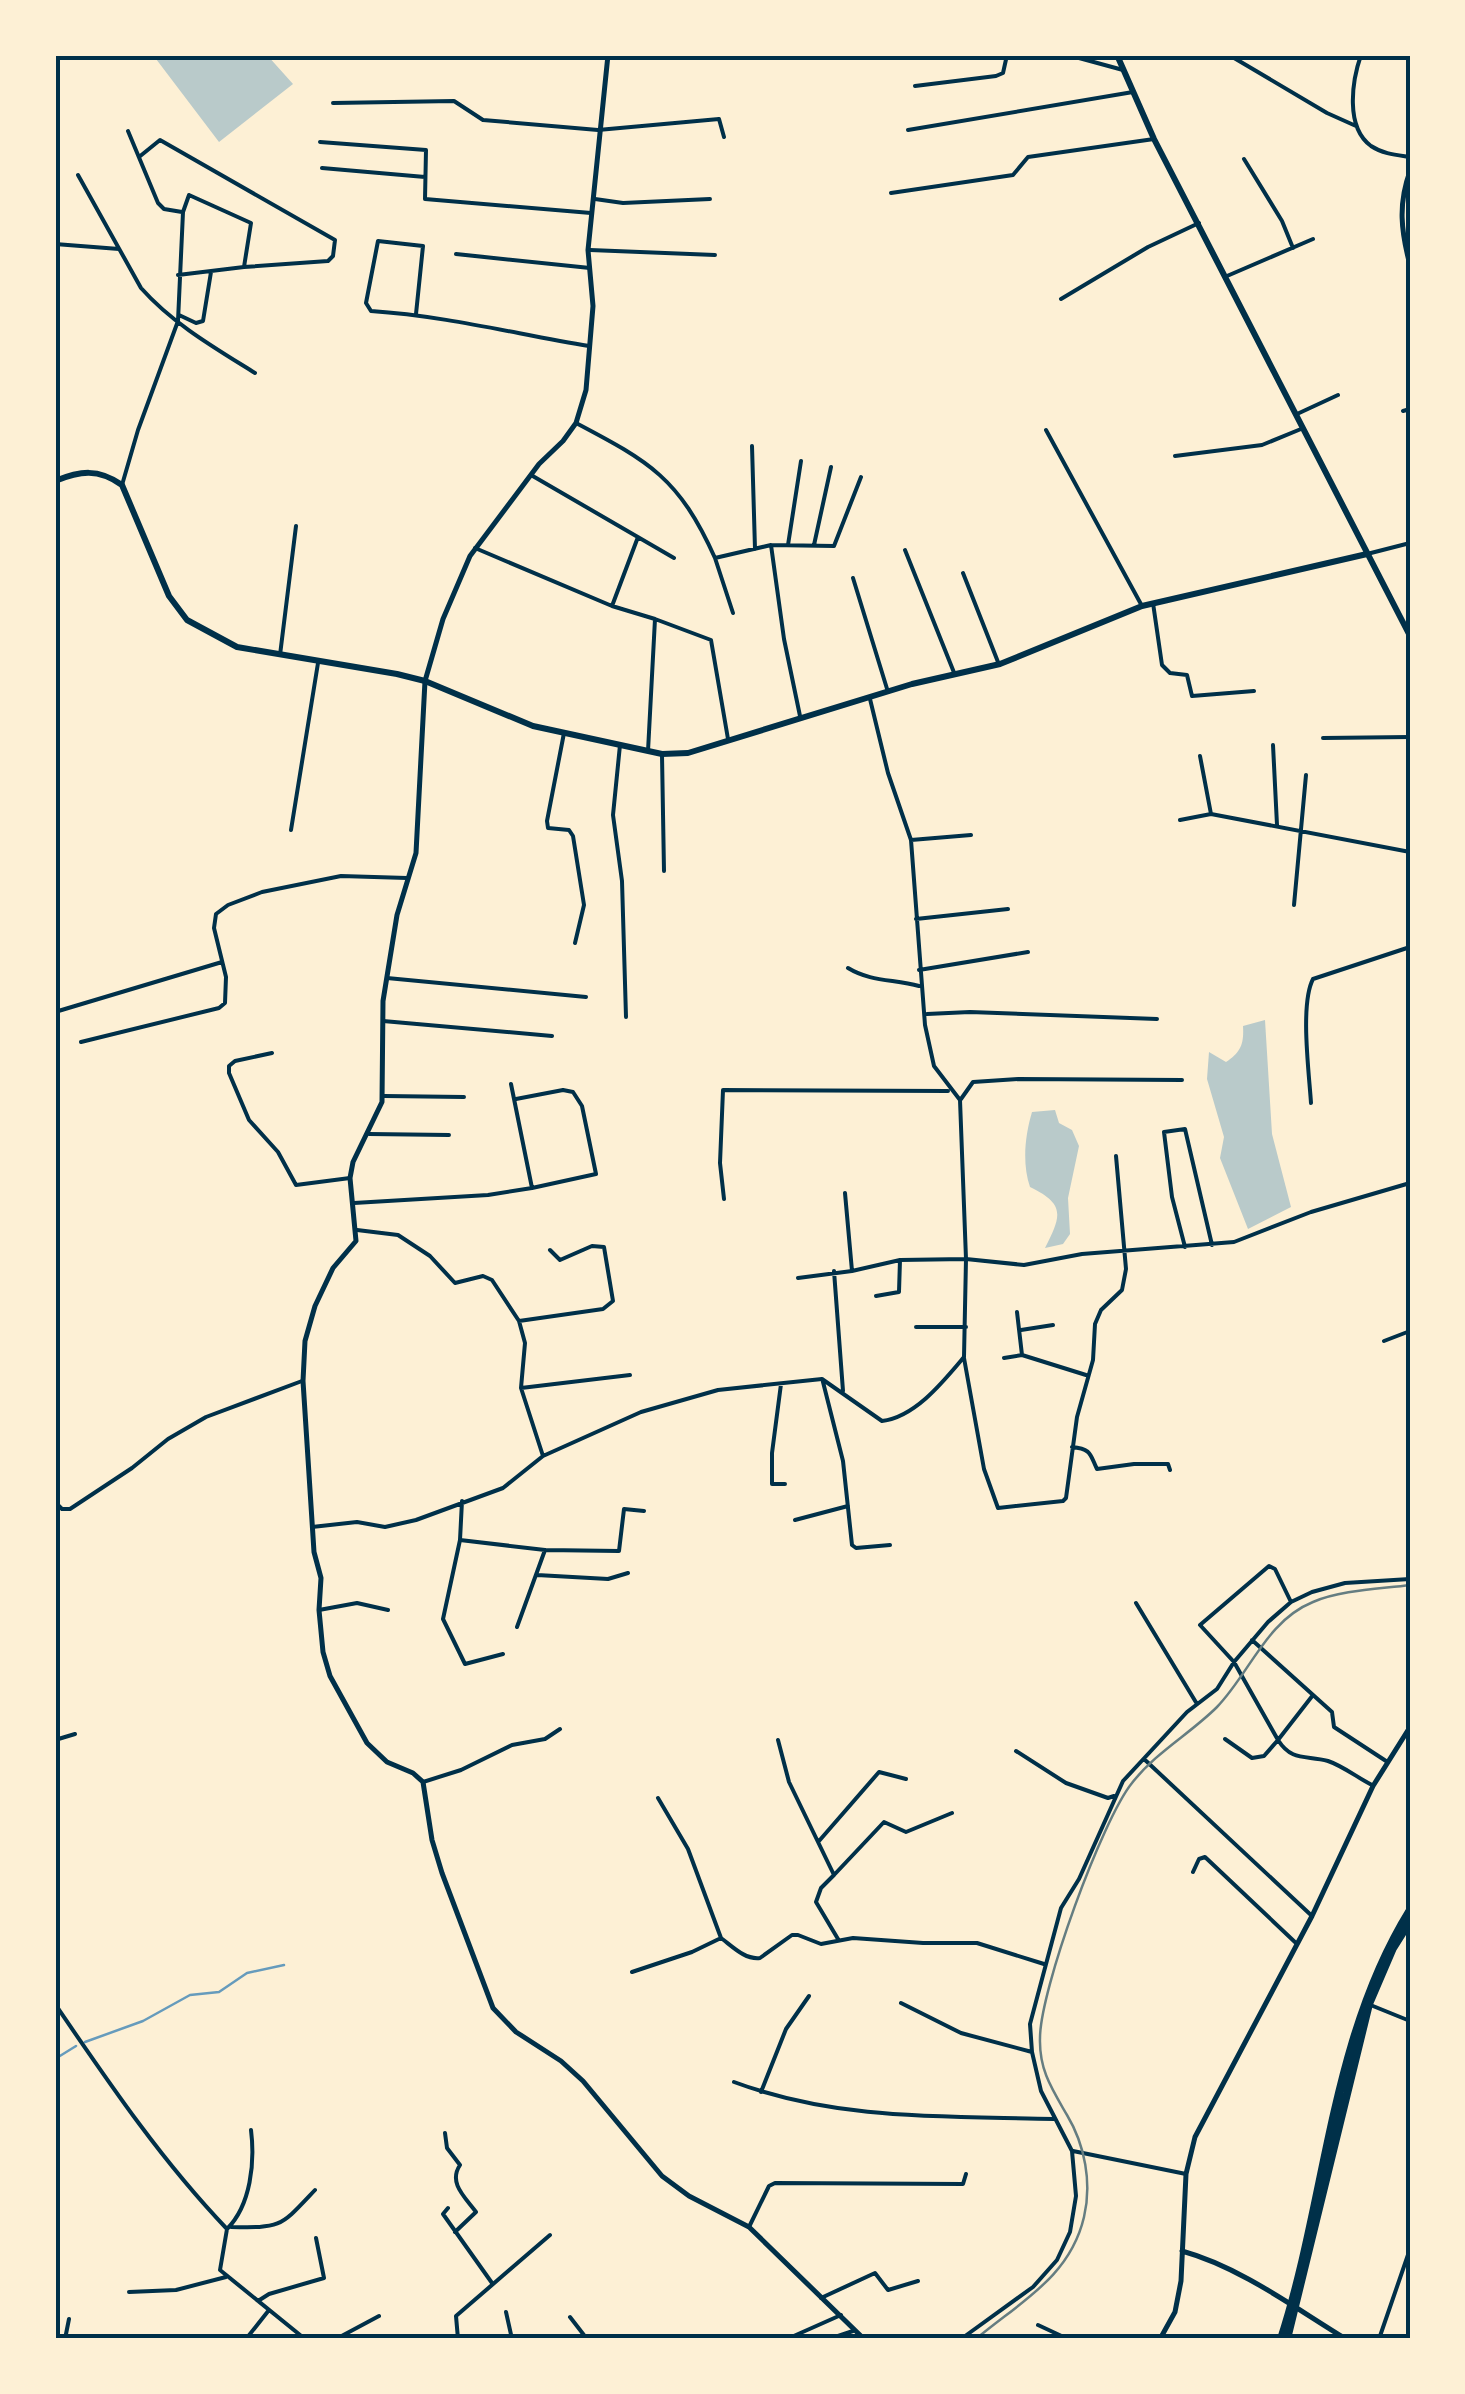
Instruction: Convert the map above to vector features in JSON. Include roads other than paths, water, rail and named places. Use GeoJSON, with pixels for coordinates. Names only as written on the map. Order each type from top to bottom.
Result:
{"type":"FeatureCollection","features":[{"type":"Feature","properties":{"kind":"highway"},"geometry":{"type":"LineString","coordinates":[[1284,2339],[1366,2003],[1388,1945],[1410,1910]]}},
{"type":"Feature","properties":{"kind":"highway"},"geometry":{"type":"LineString","coordinates":[[1366,2003],[1410,1921]]}},
{"type":"Feature","properties":{"kind":"main road"},"geometry":{"type":"LineString","coordinates":[[1118,55],[1154,140],[1410,636]]}},
{"type":"Feature","properties":{"kind":"main road"},"geometry":{"type":"LineString","coordinates":[[55,481],[81,471],[111,477],[122,485],[169,596],[187,620],[237,647],[426,681],[533,726],[662,754],[688,753],[888,692],[1000,664],[1142,606],[1367,554]]}},
{"type":"Feature","properties":{"kind":"street"},"geometry":{"type":"LineString","coordinates":[[608,55],[590,214],[588,250],[593,306],[586,390],[576,423],[475,548],[443,619],[426,681],[416,853],[397,915],[387,978],[382,1021],[382,1096],[369,1134],[353,1162],[350,1178],[356,1241],[333,1268],[315,1306],[305,1340],[303,1381],[312,1527],[321,1578],[323,1652],[330,1676],[367,1742],[387,1762],[413,1773],[423,1782],[432,1840],[442,1873],[486,1993],[503,2021],[561,2061],[583,2082],[662,2176],[689,2196],[728,2213],[749,2228],[864,2339]]}},
{"type":"Feature","properties":{"kind":"street"},"geometry":{"type":"LineString","coordinates":[[915,86],[996,76],[1003,73],[1007,55]]}},
{"type":"Feature","properties":{"kind":"street"},"geometry":{"type":"LineString","coordinates":[[1068,55],[1123,70]]}},
{"type":"Feature","properties":{"kind":"street"},"geometry":{"type":"LineString","coordinates":[[1229,55],[1356,126]]}},
{"type":"Feature","properties":{"kind":"street"},"geometry":{"type":"LineString","coordinates":[[1361,55],[1353,107],[1356,126],[1368,145],[1410,157]]}},
{"type":"Feature","properties":{"kind":"street"},"geometry":{"type":"LineString","coordinates":[[908,130],[1133,92]]}},
{"type":"Feature","properties":{"kind":"street"},"geometry":{"type":"LineString","coordinates":[[334,103],[454,101],[483,120],[598,130],[719,119],[724,137]]}},
{"type":"Feature","properties":{"kind":"street"},"geometry":{"type":"LineString","coordinates":[[128,130],[158,203],[164,209],[183,212]]}},
{"type":"Feature","properties":{"kind":"street"},"geometry":{"type":"LineString","coordinates":[[139,157],[160,140],[334,240],[334,256],[328,261],[178,274]]}},
{"type":"Feature","properties":{"kind":"street"},"geometry":{"type":"LineString","coordinates":[[891,193],[1013,175],[1028,157],[1154,140]]}},
{"type":"Feature","properties":{"kind":"street"},"geometry":{"type":"LineString","coordinates":[[320,142],[426,150],[425,199],[590,214]]}},
{"type":"Feature","properties":{"kind":"street"},"geometry":{"type":"LineString","coordinates":[[1244,160],[1282,221],[1293,248]]}},
{"type":"Feature","properties":{"kind":"street"},"geometry":{"type":"LineString","coordinates":[[322,168],[425,177]]}},
{"type":"Feature","properties":{"kind":"street"},"geometry":{"type":"LineString","coordinates":[[1410,170],[1401,204],[1402,233],[1410,266]]}},
{"type":"Feature","properties":{"kind":"street"},"geometry":{"type":"LineString","coordinates":[[78,175],[142,288],[255,373]]}},
{"type":"Feature","properties":{"kind":"street"},"geometry":{"type":"LineString","coordinates":[[122,485],[178,318],[183,212],[189,195],[251,223],[244,267]]}},
{"type":"Feature","properties":{"kind":"street"},"geometry":{"type":"LineString","coordinates":[[593,199],[623,203],[710,199]]}},
{"type":"Feature","properties":{"kind":"street"},"geometry":{"type":"LineString","coordinates":[[1061,299],[1148,247],[1200,223]]}},
{"type":"Feature","properties":{"kind":"street"},"geometry":{"type":"LineString","coordinates":[[1226,276],[1313,239]]}},
{"type":"Feature","properties":{"kind":"street"},"geometry":{"type":"LineString","coordinates":[[416,314],[422,246],[378,241],[367,308],[485,324],[506,333],[590,346]]}},
{"type":"Feature","properties":{"kind":"street"},"geometry":{"type":"LineString","coordinates":[[55,244],[118,248]]}},
{"type":"Feature","properties":{"kind":"street"},"geometry":{"type":"LineString","coordinates":[[588,250],[715,255]]}},
{"type":"Feature","properties":{"kind":"street"},"geometry":{"type":"LineString","coordinates":[[456,254],[591,268]]}},
{"type":"Feature","properties":{"kind":"street"},"geometry":{"type":"LineString","coordinates":[[178,318],[203,320],[211,272]]}},
{"type":"Feature","properties":{"kind":"street"},"geometry":{"type":"LineString","coordinates":[[1298,414],[1338,395]]}},
{"type":"Feature","properties":{"kind":"street"},"geometry":{"type":"LineString","coordinates":[[1403,411],[1410,409]]}},
{"type":"Feature","properties":{"kind":"street"},"geometry":{"type":"LineString","coordinates":[[576,423],[657,470],[700,526],[733,613]]}},
{"type":"Feature","properties":{"kind":"street"},"geometry":{"type":"LineString","coordinates":[[1175,456],[1262,445],[1304,427]]}},
{"type":"Feature","properties":{"kind":"street"},"geometry":{"type":"LineString","coordinates":[[1046,430],[1142,606]]}},
{"type":"Feature","properties":{"kind":"street"},"geometry":{"type":"LineString","coordinates":[[752,446],[756,548]]}},
{"type":"Feature","properties":{"kind":"street"},"geometry":{"type":"LineString","coordinates":[[788,545],[800,461]]}},
{"type":"Feature","properties":{"kind":"street"},"geometry":{"type":"LineString","coordinates":[[814,545],[831,467]]}},
{"type":"Feature","properties":{"kind":"street"},"geometry":{"type":"LineString","coordinates":[[531,475],[674,558]]}},
{"type":"Feature","properties":{"kind":"street"},"geometry":{"type":"LineString","coordinates":[[715,558],[772,545],[834,546],[861,477]]}},
{"type":"Feature","properties":{"kind":"street"},"geometry":{"type":"LineString","coordinates":[[280,657],[296,526]]}},
{"type":"Feature","properties":{"kind":"street"},"geometry":{"type":"LineString","coordinates":[[612,606],[638,537]]}},
{"type":"Feature","properties":{"kind":"street"},"geometry":{"type":"LineString","coordinates":[[1367,554],[1410,543]]}},
{"type":"Feature","properties":{"kind":"street"},"geometry":{"type":"LineString","coordinates":[[772,545],[784,639],[801,721]]}},
{"type":"Feature","properties":{"kind":"street"},"geometry":{"type":"LineString","coordinates":[[475,548],[612,606],[711,640],[728,740]]}},
{"type":"Feature","properties":{"kind":"street"},"geometry":{"type":"LineString","coordinates":[[905,550],[955,674]]}},
{"type":"Feature","properties":{"kind":"street"},"geometry":{"type":"LineString","coordinates":[[963,573],[1000,664]]}},
{"type":"Feature","properties":{"kind":"street"},"geometry":{"type":"LineString","coordinates":[[853,578],[888,692]]}},
{"type":"Feature","properties":{"kind":"street"},"geometry":{"type":"LineString","coordinates":[[1153,603],[1162,666],[1170,673],[1188,675],[1192,696],[1254,692]]}},
{"type":"Feature","properties":{"kind":"street"},"geometry":{"type":"LineString","coordinates":[[648,751],[654,619]]}},
{"type":"Feature","properties":{"kind":"street"},"geometry":{"type":"LineString","coordinates":[[291,830],[318,663]]}},
{"type":"Feature","properties":{"kind":"street"},"geometry":{"type":"LineString","coordinates":[[870,698],[888,773],[911,840],[919,970],[934,1066],[960,1100]]}},
{"type":"Feature","properties":{"kind":"street"},"geometry":{"type":"LineString","coordinates":[[564,732],[547,821],[548,828],[569,830],[573,836],[584,904],[575,943]]}},
{"type":"Feature","properties":{"kind":"street"},"geometry":{"type":"LineString","coordinates":[[1323,738],[1410,737]]}},
{"type":"Feature","properties":{"kind":"street"},"geometry":{"type":"LineString","coordinates":[[1273,744],[1278,825]]}},
{"type":"Feature","properties":{"kind":"street"},"geometry":{"type":"LineString","coordinates":[[620,745],[613,815],[622,881],[626,1017]]}},
{"type":"Feature","properties":{"kind":"street"},"geometry":{"type":"LineString","coordinates":[[662,754],[664,870]]}},
{"type":"Feature","properties":{"kind":"street"},"geometry":{"type":"LineString","coordinates":[[1200,756],[1210,814]]}},
{"type":"Feature","properties":{"kind":"street"},"geometry":{"type":"LineString","coordinates":[[1294,905],[1306,775]]}},
{"type":"Feature","properties":{"kind":"street"},"geometry":{"type":"LineString","coordinates":[[1180,820],[1210,814],[1410,852]]}},
{"type":"Feature","properties":{"kind":"street"},"geometry":{"type":"LineString","coordinates":[[911,840],[971,835]]}},
{"type":"Feature","properties":{"kind":"street"},"geometry":{"type":"LineString","coordinates":[[81,1042],[225,1004],[222,962],[214,928],[216,914],[228,905],[262,892],[341,876],[407,878]]}},
{"type":"Feature","properties":{"kind":"street"},"geometry":{"type":"LineString","coordinates":[[916,919],[1008,909]]}},
{"type":"Feature","properties":{"kind":"street"},"geometry":{"type":"LineString","coordinates":[[1311,1103],[1305,1022],[1313,979],[1410,947]]}},
{"type":"Feature","properties":{"kind":"street"},"geometry":{"type":"LineString","coordinates":[[919,970],[1028,952]]}},
{"type":"Feature","properties":{"kind":"street"},"geometry":{"type":"LineString","coordinates":[[55,1012],[222,962]]}},
{"type":"Feature","properties":{"kind":"street"},"geometry":{"type":"LineString","coordinates":[[848,968],[882,982],[922,987]]}},
{"type":"Feature","properties":{"kind":"street"},"geometry":{"type":"LineString","coordinates":[[387,978],[586,997]]}},
{"type":"Feature","properties":{"kind":"street"},"geometry":{"type":"LineString","coordinates":[[926,1014],[990,1012],[1157,1019]]}},
{"type":"Feature","properties":{"kind":"street"},"geometry":{"type":"LineString","coordinates":[[382,1021],[552,1036]]}},
{"type":"Feature","properties":{"kind":"street"},"geometry":{"type":"LineString","coordinates":[[272,1052],[229,1066],[249,1120],[278,1152],[296,1185],[350,1178]]}},
{"type":"Feature","properties":{"kind":"street"},"geometry":{"type":"LineString","coordinates":[[1116,1156],[1126,1270],[1122,1290],[1101,1310],[1095,1324],[1092,1360],[1063,1501],[998,1508],[984,1469],[964,1357],[966,1259],[960,1100],[973,1082],[1182,1080]]}},
{"type":"Feature","properties":{"kind":"street"},"geometry":{"type":"LineString","coordinates":[[511,1084],[532,1188]]}},
{"type":"Feature","properties":{"kind":"street"},"geometry":{"type":"LineString","coordinates":[[354,1203],[488,1195],[596,1174],[582,1106],[573,1092],[564,1090],[515,1100]]}},
{"type":"Feature","properties":{"kind":"street"},"geometry":{"type":"LineString","coordinates":[[724,1200],[720,1162],[723,1090],[951,1091]]}},
{"type":"Feature","properties":{"kind":"street"},"geometry":{"type":"LineString","coordinates":[[382,1096],[464,1097]]}},
{"type":"Feature","properties":{"kind":"street"},"geometry":{"type":"LineString","coordinates":[[1185,1247],[1172,1197],[1164,1132],[1185,1129],[1212,1245]]}},
{"type":"Feature","properties":{"kind":"street"},"geometry":{"type":"LineString","coordinates":[[369,1134],[449,1135]]}},
{"type":"Feature","properties":{"kind":"street"},"geometry":{"type":"LineString","coordinates":[[798,1278],[900,1260],[966,1259],[1024,1265],[1082,1254],[1234,1242],[1311,1212],[1410,1184]]}},
{"type":"Feature","properties":{"kind":"street"},"geometry":{"type":"LineString","coordinates":[[845,1193],[852,1271]]}},
{"type":"Feature","properties":{"kind":"street"},"geometry":{"type":"LineString","coordinates":[[357,1230],[398,1234],[430,1256],[455,1283],[483,1276],[492,1280],[519,1321],[525,1343],[522,1388],[543,1456]]}},
{"type":"Feature","properties":{"kind":"street"},"geometry":{"type":"LineString","coordinates":[[519,1321],[603,1309],[613,1301],[604,1247],[592,1246],[560,1260],[550,1250]]}},
{"type":"Feature","properties":{"kind":"street"},"geometry":{"type":"LineString","coordinates":[[876,1296],[898,1292],[900,1260]]}},
{"type":"Feature","properties":{"kind":"street"},"geometry":{"type":"LineString","coordinates":[[834,1271],[844,1393]]}},
{"type":"Feature","properties":{"kind":"street"},"geometry":{"type":"LineString","coordinates":[[1018,1312],[1022,1355]]}},
{"type":"Feature","properties":{"kind":"street"},"geometry":{"type":"LineString","coordinates":[[1021,1330],[1053,1326]]}},
{"type":"Feature","properties":{"kind":"street"},"geometry":{"type":"LineString","coordinates":[[916,1328],[966,1327]]}},
{"type":"Feature","properties":{"kind":"street"},"geometry":{"type":"LineString","coordinates":[[1384,1342],[1410,1331]]}},
{"type":"Feature","properties":{"kind":"street"},"geometry":{"type":"LineString","coordinates":[[1004,1358],[1022,1355],[1087,1375]]}},
{"type":"Feature","properties":{"kind":"street"},"geometry":{"type":"LineString","coordinates":[[312,1527],[356,1522],[385,1527],[416,1520],[504,1488],[543,1456],[641,1412],[718,1390],[822,1380],[882,1421],[894,1419],[934,1389],[964,1357]]}},
{"type":"Feature","properties":{"kind":"street"},"geometry":{"type":"LineString","coordinates":[[522,1388],[630,1375]]}},
{"type":"Feature","properties":{"kind":"street"},"geometry":{"type":"LineString","coordinates":[[822,1380],[834,1417],[849,1497],[850,1533],[856,1548],[890,1545]]}},
{"type":"Feature","properties":{"kind":"street"},"geometry":{"type":"LineString","coordinates":[[55,1502],[62,1509],[70,1509],[168,1439],[206,1417],[303,1381]]}},
{"type":"Feature","properties":{"kind":"street"},"geometry":{"type":"LineString","coordinates":[[781,1384],[772,1484],[785,1484]]}},
{"type":"Feature","properties":{"kind":"street"},"geometry":{"type":"LineString","coordinates":[[1072,1447],[1092,1453],[1098,1470],[1134,1464],[1168,1464],[1170,1470]]}},
{"type":"Feature","properties":{"kind":"street"},"geometry":{"type":"LineString","coordinates":[[462,1501],[460,1540],[443,1620],[465,1664],[503,1654]]}},
{"type":"Feature","properties":{"kind":"street"},"geometry":{"type":"LineString","coordinates":[[795,1520],[849,1506]]}},
{"type":"Feature","properties":{"kind":"street"},"geometry":{"type":"LineString","coordinates":[[460,1540],[545,1550],[620,1551],[624,1509],[644,1510]]}},
{"type":"Feature","properties":{"kind":"street"},"geometry":{"type":"LineString","coordinates":[[517,1628],[545,1550]]}},
{"type":"Feature","properties":{"kind":"street"},"geometry":{"type":"LineString","coordinates":[[1291,1602],[1275,1569],[1269,1566],[1200,1625],[1234,1662],[1284,1751],[1296,1758],[1328,1762],[1373,1786]]}},
{"type":"Feature","properties":{"kind":"street"},"geometry":{"type":"LineString","coordinates":[[537,1575],[608,1578],[628,1573]]}},
{"type":"Feature","properties":{"kind":"street"},"geometry":{"type":"LineString","coordinates":[[961,2339],[1033,2287],[1057,2260],[1070,2232],[1076,2196],[1072,2151],[1041,2091],[1030,2024],[1060,1908],[1078,1879],[1123,1781],[1217,1688],[1252,1640],[1291,1602],[1345,1583],[1410,1580]]}},
{"type":"Feature","properties":{"kind":"street"},"geometry":{"type":"LineString","coordinates":[[1136,1603],[1198,1704]]}},
{"type":"Feature","properties":{"kind":"street"},"geometry":{"type":"LineString","coordinates":[[319,1610],[357,1604],[388,1610]]}},
{"type":"Feature","properties":{"kind":"street"},"geometry":{"type":"LineString","coordinates":[[1252,1640],[1332,1712],[1334,1727],[1386,1762]]}},
{"type":"Feature","properties":{"kind":"street"},"geometry":{"type":"LineString","coordinates":[[1225,1739],[1252,1758],[1264,1756],[1314,1695]]}},
{"type":"Feature","properties":{"kind":"street"},"geometry":{"type":"LineString","coordinates":[[1160,2339],[1175,2312],[1181,2281],[1186,2174],[1195,2138],[1312,1916],[1373,1786],[1410,1727]]}},
{"type":"Feature","properties":{"kind":"street"},"geometry":{"type":"LineString","coordinates":[[423,1782],[460,1770],[512,1744],[544,1739],[560,1729]]}},
{"type":"Feature","properties":{"kind":"street"},"geometry":{"type":"LineString","coordinates":[[55,1740],[75,1734]]}},
{"type":"Feature","properties":{"kind":"street"},"geometry":{"type":"LineString","coordinates":[[778,1740],[788,1782],[834,1875]]}},
{"type":"Feature","properties":{"kind":"street"},"geometry":{"type":"LineString","coordinates":[[1016,1751],[1066,1783],[1108,1798],[1116,1795]]}},
{"type":"Feature","properties":{"kind":"street"},"geometry":{"type":"LineString","coordinates":[[1143,1759],[1312,1916]]}},
{"type":"Feature","properties":{"kind":"street"},"geometry":{"type":"LineString","coordinates":[[819,1841],[879,1772],[906,1779]]}},
{"type":"Feature","properties":{"kind":"street"},"geometry":{"type":"LineString","coordinates":[[658,1798],[688,1849],[721,1938],[753,1959],[792,1935],[821,1944],[838,1938],[978,1943],[1044,1964]]}},
{"type":"Feature","properties":{"kind":"street"},"geometry":{"type":"LineString","coordinates":[[838,1938],[816,1902],[821,1888],[884,1822],[906,1832],[952,1813]]}},
{"type":"Feature","properties":{"kind":"street"},"geometry":{"type":"LineString","coordinates":[[1193,1872],[1199,1859],[1205,1857],[1297,1944]]}},
{"type":"Feature","properties":{"kind":"street"},"geometry":{"type":"LineString","coordinates":[[632,1972],[721,1938]]}},
{"type":"Feature","properties":{"kind":"street"},"geometry":{"type":"LineString","coordinates":[[762,2092],[786,2029],[809,1996]]}},
{"type":"Feature","properties":{"kind":"street"},"geometry":{"type":"LineString","coordinates":[[901,2003],[961,2033],[1032,2052]]}},
{"type":"Feature","properties":{"kind":"street"},"geometry":{"type":"LineString","coordinates":[[1366,2003],[1410,2021]]}},
{"type":"Feature","properties":{"kind":"street"},"geometry":{"type":"LineString","coordinates":[[55,2004],[136,2124],[182,2182],[229,2228],[283,2224],[315,2190]]}},
{"type":"Feature","properties":{"kind":"street"},"geometry":{"type":"LineString","coordinates":[[734,2082],[808,2106],[859,2113],[1054,2119]]}},
{"type":"Feature","properties":{"kind":"street"},"geometry":{"type":"LineString","coordinates":[[250,2130],[255,2160],[245,2196],[229,2228],[220,2270],[304,2339]]}},
{"type":"Feature","properties":{"kind":"street"},"geometry":{"type":"LineString","coordinates":[[445,2133],[447,2148],[460,2166],[454,2182],[476,2212],[455,2232]]}},
{"type":"Feature","properties":{"kind":"street"},"geometry":{"type":"LineString","coordinates":[[1072,2151],[1186,2174]]}},
{"type":"Feature","properties":{"kind":"street"},"geometry":{"type":"LineString","coordinates":[[749,2228],[769,2186],[775,2183],[963,2184],[966,2174]]}},
{"type":"Feature","properties":{"kind":"street"},"geometry":{"type":"LineString","coordinates":[[448,2208],[443,2214],[492,2283]]}},
{"type":"Feature","properties":{"kind":"street"},"geometry":{"type":"LineString","coordinates":[[458,2339],[456,2316],[550,2235]]}},
{"type":"Feature","properties":{"kind":"street"},"geometry":{"type":"LineString","coordinates":[[258,2301],[324,2278],[316,2238]]}},
{"type":"Feature","properties":{"kind":"street"},"geometry":{"type":"LineString","coordinates":[[1380,2339],[1410,2249]]}},
{"type":"Feature","properties":{"kind":"street"},"geometry":{"type":"LineString","coordinates":[[1182,2251],[1213,2262],[1346,2339]]}},
{"type":"Feature","properties":{"kind":"street"},"geometry":{"type":"LineString","coordinates":[[821,2298],[874,2273],[888,2290],[918,2281]]}},
{"type":"Feature","properties":{"kind":"street"},"geometry":{"type":"LineString","coordinates":[[129,2292],[176,2290],[226,2277]]}},
{"type":"Feature","properties":{"kind":"street"},"geometry":{"type":"LineString","coordinates":[[246,2339],[269,2310]]}},
{"type":"Feature","properties":{"kind":"street"},"geometry":{"type":"LineString","coordinates":[[506,2312],[512,2339]]}},
{"type":"Feature","properties":{"kind":"street"},"geometry":{"type":"LineString","coordinates":[[788,2339],[841,2315]]}},
{"type":"Feature","properties":{"kind":"street"},"geometry":{"type":"LineString","coordinates":[[336,2339],[380,2316]]}},
{"type":"Feature","properties":{"kind":"street"},"geometry":{"type":"LineString","coordinates":[[570,2317],[586,2339]]}},
{"type":"Feature","properties":{"kind":"street"},"geometry":{"type":"LineString","coordinates":[[65,2339],[70,2320]]}},
{"type":"Feature","properties":{"kind":"street"},"geometry":{"type":"LineString","coordinates":[[1038,2324],[1068,2339]]}},
{"type":"Feature","properties":{"kind":"street"},"geometry":{"type":"LineString","coordinates":[[829,2339],[856,2330]]}},
{"type":"Feature","properties":{"kind":"waterway"},"geometry":{"type":"LineString","coordinates":[[85,2042],[143,2021],[190,1995],[219,1992],[247,1973],[284,1965]]}},
{"type":"Feature","properties":{"kind":"waterway"},"geometry":{"type":"LineString","coordinates":[[55,2059],[76,2046]]}},
{"type":"Feature","properties":{"kind":"railway"},"geometry":{"type":"LineString","coordinates":[[976,2339],[1055,2272],[1077,2238],[1084,2217],[1087,2178],[1082,2151],[1048,2079],[1040,2038],[1061,1946],[1119,1803],[1152,1762],[1217,1707],[1271,1635],[1297,1611],[1336,1595],[1410,1585]]}}]}
